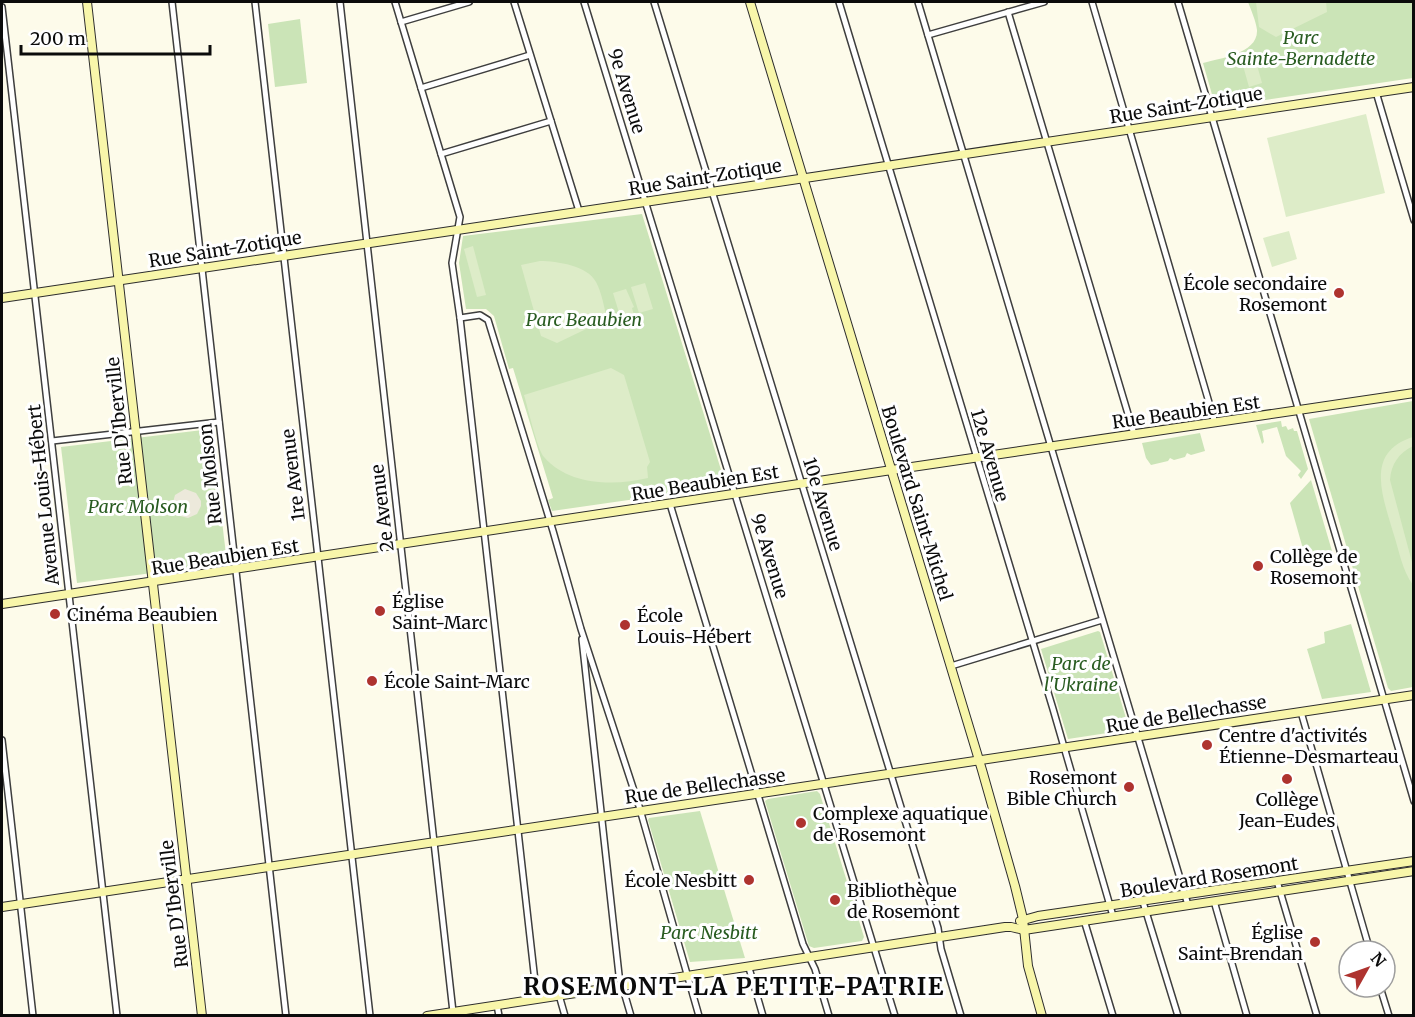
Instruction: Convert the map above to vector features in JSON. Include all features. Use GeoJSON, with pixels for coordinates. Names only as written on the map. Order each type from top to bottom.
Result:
{"type":"FeatureCollection","features":[{"type":"Feature","properties":{"kind":"street","name":"Rue D'Iberville"},"geometry":{"type":"LineString","coordinates":[[87,2],[202,1016]]}},
{"type":"Feature","properties":{"kind":"street","name":"Rue Molson"},"geometry":{"type":"LineString","coordinates":[[172,2],[286,1016]]}},
{"type":"Feature","properties":{"kind":"street","name":"1re Avenue"},"geometry":{"type":"LineString","coordinates":[[255,2],[370,1016]]}},
{"type":"Feature","properties":{"kind":"street","name":"2e Avenue"},"geometry":{"type":"LineString","coordinates":[[340,2],[453,1012]]}},
{"type":"Feature","properties":{"kind":"street"},"geometry":{"type":"LineString","coordinates":[[395,2],[460,217],[452,263],[485,532],[537,999]]}},
{"type":"Feature","properties":{"kind":"street"},"geometry":{"type":"LineString","coordinates":[[401,22],[469,2]]}},
{"type":"Feature","properties":{"kind":"street"},"geometry":{"type":"LineString","coordinates":[[514,2],[579,211]]}},
{"type":"Feature","properties":{"kind":"street","name":"9e Avenue"},"geometry":{"type":"LineString","coordinates":[[584,2],[896,1016]]}},
{"type":"Feature","properties":{"kind":"street","name":"10e Avenue"},"geometry":{"type":"LineString","coordinates":[[654,2],[937,924],[961,1016]]}},
{"type":"Feature","properties":{"kind":"street","name":"Boulevard Saint-Michel"},"geometry":{"type":"LineString","coordinates":[[750,2],[979,760],[1015,886],[1023,919],[1028,966],[1042,1016]]}},
{"type":"Feature","properties":{"kind":"street","name":"12e Avenue"},"geometry":{"type":"LineString","coordinates":[[839,2],[1113,916]]}},
{"type":"Feature","properties":{"kind":"street"},"geometry":{"type":"LineString","coordinates":[[918,2],[1188,905]]}},
{"type":"Feature","properties":{"kind":"street"},"geometry":{"type":"LineString","coordinates":[[928,35],[1044,2]]}},
{"type":"Feature","properties":{"kind":"street"},"geometry":{"type":"LineString","coordinates":[[1092,2],[1215,423]]}},
{"type":"Feature","properties":{"kind":"street"},"geometry":{"type":"LineString","coordinates":[[1178,2],[1413,801]]}},
{"type":"Feature","properties":{"kind":"street","name":"Avenue Louis-Hébert"},"geometry":{"type":"LineString","coordinates":[[2,7],[117,1016]]}},
{"type":"Feature","properties":{"kind":"street"},"geometry":{"type":"LineString","coordinates":[[1008,12],[1134,434]]}},
{"type":"Feature","properties":{"kind":"street"},"geometry":{"type":"LineString","coordinates":[[421,88],[530,55]]}},
{"type":"Feature","properties":{"kind":"street","name":"Rue Saint-Zotique"},"geometry":{"type":"LineString","coordinates":[[2,298],[1413,87]]}},
{"type":"Feature","properties":{"kind":"street"},"geometry":{"type":"LineString","coordinates":[[1376,92],[1413,220]]}},
{"type":"Feature","properties":{"kind":"street"},"geometry":{"type":"LineString","coordinates":[[441,154],[551,121]]}},
{"type":"Feature","properties":{"kind":"street"},"geometry":{"type":"LineString","coordinates":[[460,318],[480,315],[488,320],[581,629],[640,810],[699,1016]]}},
{"type":"Feature","properties":{"kind":"street","name":"Rue Beaubien Est"},"geometry":{"type":"LineString","coordinates":[[2,604],[1413,393]]}},
{"type":"Feature","properties":{"kind":"street"},"geometry":{"type":"LineString","coordinates":[[52,441],[219,422]]}},
{"type":"Feature","properties":{"kind":"street"},"geometry":{"type":"LineString","coordinates":[[670,504],[802,944],[815,969],[829,1016]]}},
{"type":"Feature","properties":{"kind":"street"},"geometry":{"type":"LineString","coordinates":[[951,666],[1102,620]]}},
{"type":"Feature","properties":{"kind":"street"},"geometry":{"type":"LineString","coordinates":[[581,629],[619,975],[631,1016]]}},
{"type":"Feature","properties":{"kind":"street","name":"Rue de Bellechasse"},"geometry":{"type":"LineString","coordinates":[[2,907],[1413,694]]}},
{"type":"Feature","properties":{"kind":"street"},"geometry":{"type":"LineString","coordinates":[[1301,712],[1366,939]]}},
{"type":"Feature","properties":{"kind":"street"},"geometry":{"type":"LineString","coordinates":[[2,740],[33,1016]]}},
{"type":"Feature","properties":{"kind":"street","name":"Boulevard Rosemont"},"geometry":{"type":"LineString","coordinates":[[1011,927],[1023,919],[1413,861]]}},
{"type":"Feature","properties":{"kind":"street","name":"Boulevard Rosemont"},"geometry":{"type":"LineString","coordinates":[[432,1015],[1011,927],[1024,930],[1413,871]]}},
{"type":"Feature","properties":{"kind":"street"},"geometry":{"type":"LineString","coordinates":[[1276,881],[1317,1016]]}},
{"type":"Feature","properties":{"kind":"street"},"geometry":{"type":"LineString","coordinates":[[1214,901],[1248,1016]]}},
{"type":"Feature","properties":{"kind":"street"},"geometry":{"type":"LineString","coordinates":[[1143,902],[1178,1016]]}},
{"type":"Feature","properties":{"kind":"street"},"geometry":{"type":"LineString","coordinates":[[1084,920],[1113,1016]]}},
{"type":"Feature","properties":{"kind":"street"},"geometry":{"type":"LineString","coordinates":[[748,968],[763,1016]]}},
{"type":"Feature","properties":{"kind":"street"},"geometry":{"type":"LineString","coordinates":[[559,995],[565,1016]]}},
{"type":"Feature","properties":{"kind":"street"},"geometry":{"type":"LineString","coordinates":[[1384,999],[1389,1016]]}},
{"type":"Feature","properties":{"kind":"street"},"geometry":{"type":"LineString","coordinates":[[497,1005],[499,1016]]}},
{"type":"Feature","properties":{"kind":"green space","name":"Parc Sainte-Bernadette"},"geometry":{"type":"Polygon","coordinates":[[[1248,2],[1413,2],[1413,78],[1218,107],[1215,105],[1203,63],[1236,54],[1251,45],[1256,38],[1257,30],[1248,2]]]}},
{"type":"Feature","properties":{"kind":"green space"},"geometry":{"type":"Polygon","coordinates":[[[1256,2],[1326,2],[1327,12],[1276,37],[1259,27],[1256,2]]]}},
{"type":"Feature","properties":{"kind":"green space"},"geometry":{"type":"Polygon","coordinates":[[[300,19],[307,83],[275,87],[268,24],[300,19]]]}},
{"type":"Feature","properties":{"kind":"green space"},"geometry":{"type":"Polygon","coordinates":[[[1255,58],[1262,83],[1249,87],[1242,62],[1255,58]]]}},
{"type":"Feature","properties":{"kind":"green space"},"geometry":{"type":"Polygon","coordinates":[[[1366,114],[1385,193],[1286,217],[1267,138],[1366,114]]]}},
{"type":"Feature","properties":{"kind":"green space","name":"Parc Beaubien"},"geometry":{"type":"Polygon","coordinates":[[[642,214],[726,486],[552,511],[548,500],[553,498],[513,368],[509,369],[494,316],[486,309],[466,309],[459,263],[463,236],[642,214]]]}},
{"type":"Feature","properties":{"kind":"green space"},"geometry":{"type":"Polygon","coordinates":[[[1289,231],[1297,259],[1272,267],[1263,238],[1289,231]]]}},
{"type":"Feature","properties":{"kind":"green space"},"geometry":{"type":"Polygon","coordinates":[[[473,246],[486,295],[477,297],[464,249],[473,246]]]}},
{"type":"Feature","properties":{"kind":"green space"},"geometry":{"type":"Polygon","coordinates":[[[540,261],[579,268],[592,277],[600,291],[607,319],[557,343],[541,336],[521,265],[540,261]]]}},
{"type":"Feature","properties":{"kind":"green space"},"geometry":{"type":"Polygon","coordinates":[[[645,283],[653,309],[639,313],[631,287],[645,283]]]}},
{"type":"Feature","properties":{"kind":"green space"},"geometry":{"type":"Polygon","coordinates":[[[626,289],[634,307],[632,308],[634,315],[621,319],[613,293],[626,289]]]}},
{"type":"Feature","properties":{"kind":"green space"},"geometry":{"type":"Polygon","coordinates":[[[611,368],[624,375],[650,462],[647,467],[648,478],[607,483],[579,478],[554,467],[544,457],[538,446],[524,395],[611,368]]]}},
{"type":"Feature","properties":{"kind":"green space"},"geometry":{"type":"Polygon","coordinates":[[[1413,401],[1413,687],[1391,691],[1388,688],[1309,419],[1413,401]]]}},
{"type":"Feature","properties":{"kind":"green space"},"geometry":{"type":"Polygon","coordinates":[[[1281,421],[1282,427],[1286,426],[1288,430],[1293,428],[1297,431],[1308,469],[1301,479],[1298,475],[1301,471],[1286,456],[1277,427],[1262,431],[1264,442],[1262,444],[1256,425],[1281,421]]]}},
{"type":"Feature","properties":{"kind":"green space","name":"Parc Molson"},"geometry":{"type":"Polygon","coordinates":[[[211,429],[227,563],[77,583],[61,447],[211,429]]]}},
{"type":"Feature","properties":{"kind":"green space"},"geometry":{"type":"Polygon","coordinates":[[[1200,433],[1205,451],[1191,455],[1187,453],[1185,457],[1174,460],[1170,458],[1168,461],[1151,465],[1146,458],[1142,443],[1200,433]]]}},
{"type":"Feature","properties":{"kind":"green space"},"geometry":{"type":"Polygon","coordinates":[[[1413,437],[1413,446],[1397,460],[1390,480],[1413,566],[1413,585],[1399,553],[1385,504],[1381,477],[1388,453],[1398,444],[1413,437]]]}},
{"type":"Feature","properties":{"kind":"green space"},"geometry":{"type":"Polygon","coordinates":[[[1311,480],[1332,551],[1309,558],[1305,556],[1290,503],[1311,480]]]}},
{"type":"Feature","properties":{"kind":"green space"},"geometry":{"type":"Polygon","coordinates":[[[1351,624],[1371,692],[1322,699],[1307,649],[1325,643],[1324,632],[1351,624]]]}},
{"type":"Feature","properties":{"kind":"green space","name":"Parc de l'Ukraine"},"geometry":{"type":"Polygon","coordinates":[[[1098,631],[1129,728],[1068,739],[1041,649],[1098,631]]]}},
{"type":"Feature","properties":{"kind":"green space"},"geometry":{"type":"Polygon","coordinates":[[[817,791],[820,794],[864,937],[862,941],[814,948],[809,946],[765,801],[817,791]]]}},
{"type":"Feature","properties":{"kind":"green space","name":"Parc Nesbitt"},"geometry":{"type":"Polygon","coordinates":[[[700,811],[745,958],[690,962],[648,820],[649,818],[700,811]]]}},
{"type":"Feature","properties":{"kind":"shaded area"},"geometry":{"type":"Polygon","coordinates":[[[185,489],[196,493],[201,501],[197,514],[188,518],[180,516],[172,506],[175,495],[185,489]]]}},
{"type":"Feature","properties":{"kind":"place","name":"École secondaire Rosemont"},"geometry":{"type":"Point","coordinates":[1339,293]}},
{"type":"Feature","properties":{"kind":"place","name":"Collège de Rosemont"},"geometry":{"type":"Point","coordinates":[1258,566]}},
{"type":"Feature","properties":{"kind":"place","name":"Église Saint-Marc"},"geometry":{"type":"Point","coordinates":[380,611]}},
{"type":"Feature","properties":{"kind":"place","name":"Cinéma Beaubien"},"geometry":{"type":"Point","coordinates":[55,614]}},
{"type":"Feature","properties":{"kind":"place","name":"École Louis-Hébert"},"geometry":{"type":"Point","coordinates":[625,625]}},
{"type":"Feature","properties":{"kind":"place","name":"École Saint-Marc"},"geometry":{"type":"Point","coordinates":[372,681]}},
{"type":"Feature","properties":{"kind":"place","name":"Centre d'activités Étienne-Desmarteau"},"geometry":{"type":"Point","coordinates":[1207,745]}},
{"type":"Feature","properties":{"kind":"place","name":"Collège Jean-Eudes"},"geometry":{"type":"Point","coordinates":[1287,779]}},
{"type":"Feature","properties":{"kind":"place","name":"Rosemont Bible Church"},"geometry":{"type":"Point","coordinates":[1129,787]}},
{"type":"Feature","properties":{"kind":"place","name":"Complexe aquatique de Rosemont"},"geometry":{"type":"Point","coordinates":[801,823]}},
{"type":"Feature","properties":{"kind":"place","name":"École Nesbitt"},"geometry":{"type":"Point","coordinates":[749,880]}},
{"type":"Feature","properties":{"kind":"place","name":"Bibliothèque de Rosemont"},"geometry":{"type":"Point","coordinates":[835,900]}},
{"type":"Feature","properties":{"kind":"place","name":"Église Saint-Brendan"},"geometry":{"type":"Point","coordinates":[1315,942]}},
{"type":"Feature","properties":{"kind":"district","name":"ROSEMONT–LA PETITE-PATRIE"},"geometry":{"type":"Point","coordinates":[734,986]}}]}
